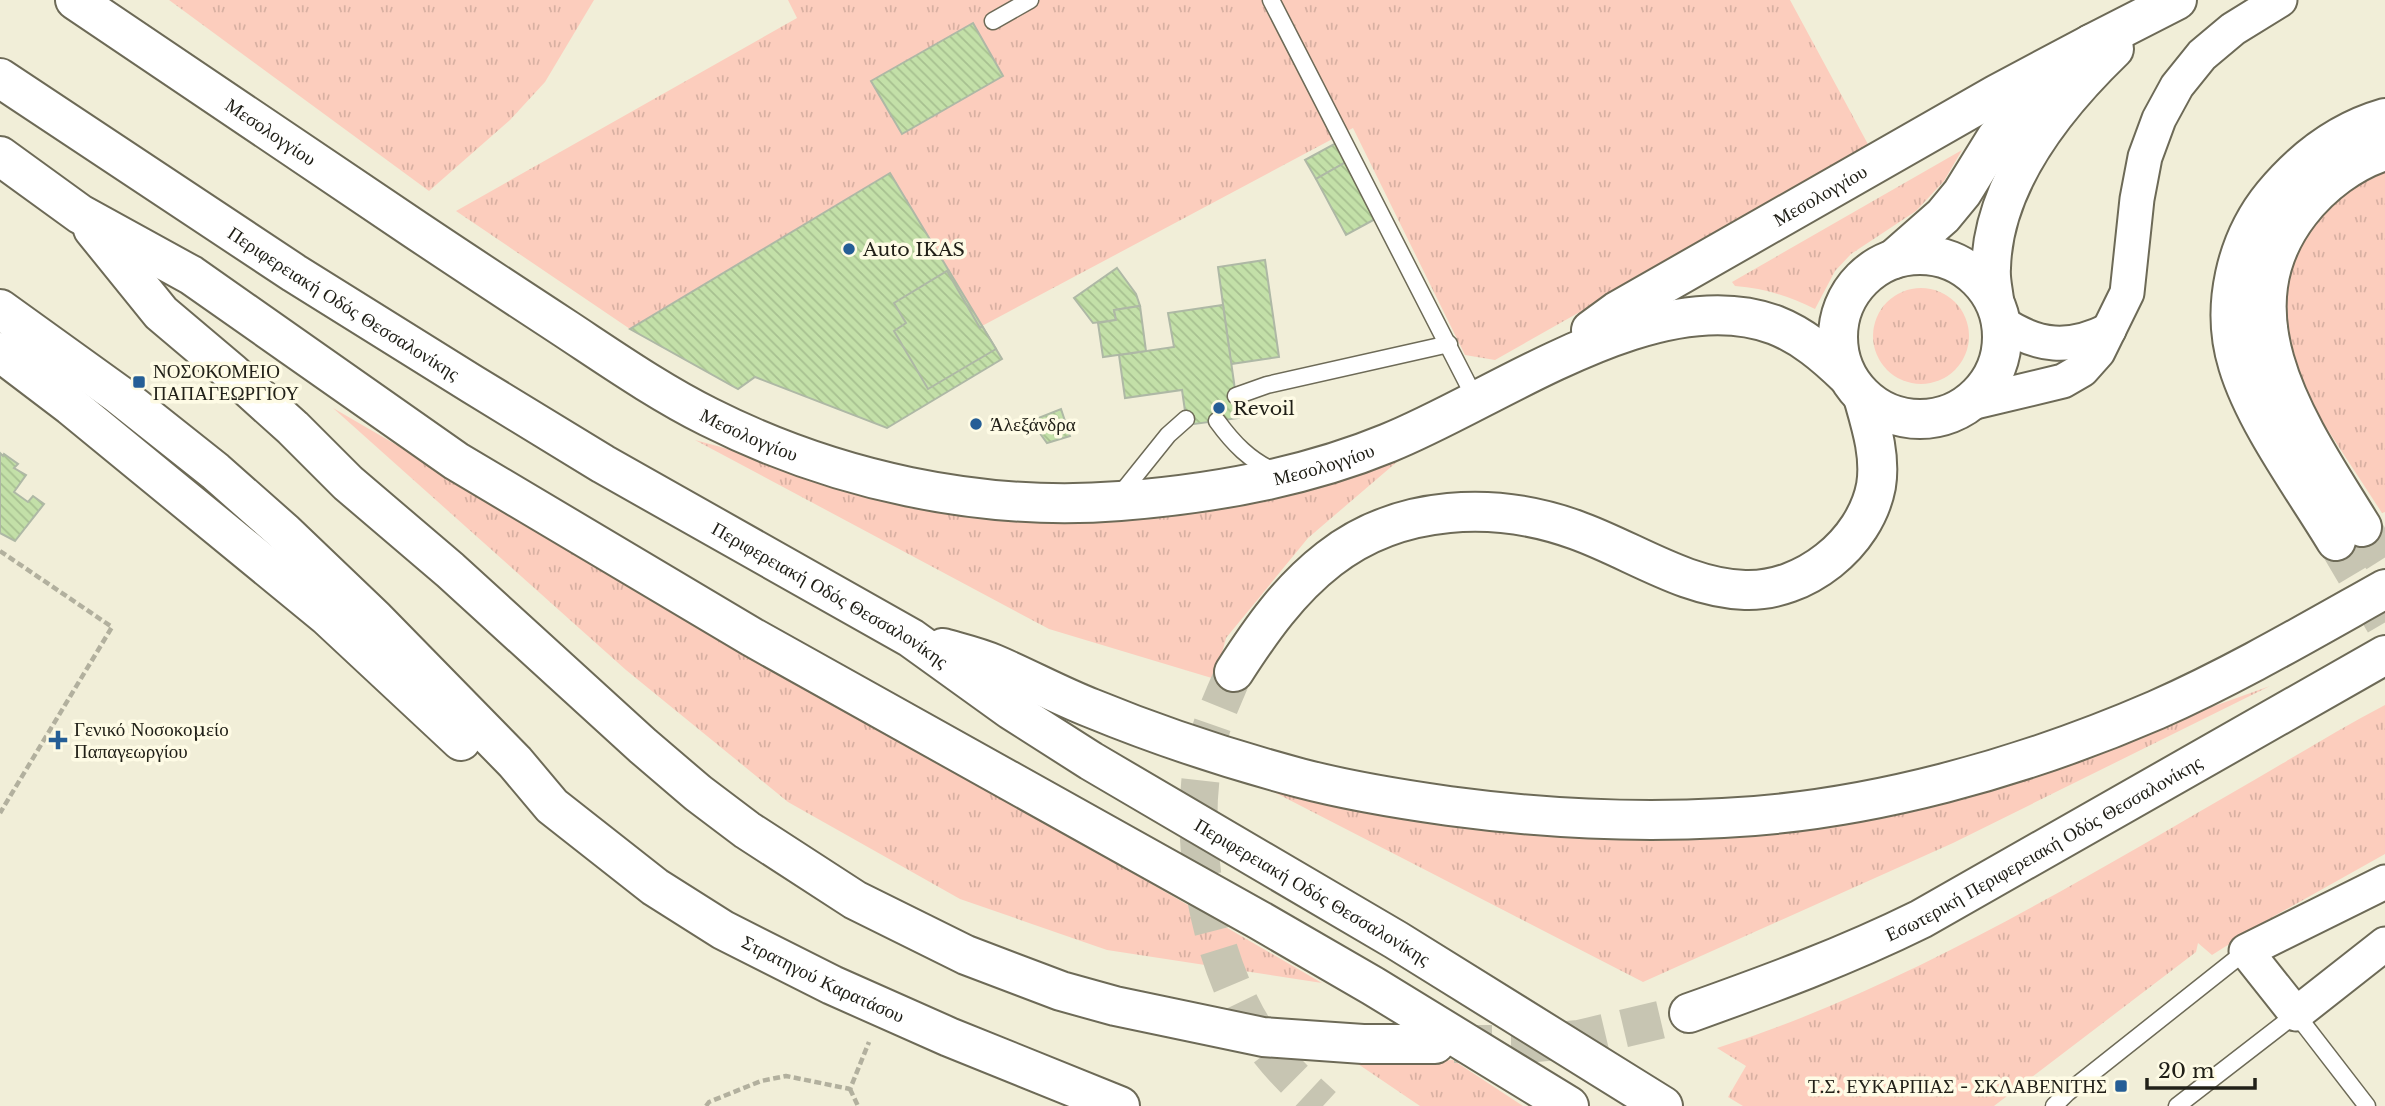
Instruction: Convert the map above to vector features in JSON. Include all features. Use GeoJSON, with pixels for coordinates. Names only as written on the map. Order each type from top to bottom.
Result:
{"type":"FeatureCollection","features":[{"type":"Feature","properties":{"kind":"main road","name":"Μεσολογγίου"},"geometry":{"type":"LineString","coordinates":[[75,0],[619,365],[711,418],[811,459],[902,485],[961,496],[1053,503],[1114,502],[1234,487],[1284,476],[1383,446],[1433,424],[1519,378],[1617,311],[1997,94],[2163,8]]}},
{"type":"Feature","properties":{"kind":"main road","name":"Μεσολογγίου"},"geometry":{"type":"LineString","coordinates":[[1998,311],[1991,271],[1993,250],[2007,197],[2022,164],[2062,102],[2163,8]]}},
{"type":"Feature","properties":{"kind":"main road","name":"Μεσολογγίου"},"geometry":{"type":"LineString","coordinates":[[1894,259],[1943,216],[1962,193],[2019,107],[2044,79],[2091,44]]}},
{"type":"Feature","properties":{"kind":"main road","name":"Περιφερειακή Οδός Θεσσαλονίκης"},"geometry":{"type":"LineString","coordinates":[[0,78],[294,273],[472,384],[603,464],[911,638],[1011,710],[1091,761],[1396,940],[1663,1106]]}},
{"type":"Feature","properties":{"kind":"main road"},"geometry":{"type":"LineString","coordinates":[[2385,118],[2348,131],[2337,138],[2312,156],[2282,184],[2257,215],[2246,235],[2234,282],[2233,341],[2237,363],[2246,386],[2269,431],[2349,534],[2310,442],[2290,405],[2270,351],[2266,329],[2268,299],[2281,242],[2305,205],[2333,179],[2352,166],[2385,151]]}},
{"type":"Feature","properties":{"kind":"main road"},"geometry":{"type":"LineString","coordinates":[[0,156],[80,214],[191,275],[456,461],[636,570],[1153,859],[1373,986],[1569,1106]]}},
{"type":"Feature","properties":{"kind":"main road"},"geometry":{"type":"LineString","coordinates":[[80,214],[161,313],[293,428],[348,483],[450,570],[698,793],[747,830],[855,900],[966,955],[1049,987],[1115,1006],[1263,1037],[1363,1044],[1435,1044]]}},
{"type":"Feature","properties":{"kind":"main road"},"geometry":{"type":"LineString","coordinates":[[1234,672],[1254,640],[1283,603],[1331,557],[1395,524],[1434,515],[1468,510],[1539,519],[1577,530],[1686,578],[1718,586],[1745,590],[1770,588],[1791,583],[1813,572],[1833,557],[1850,539],[1866,514],[1876,485],[1873,430],[1839,353],[1838,330],[1844,307],[1856,286],[1873,270],[1894,259],[1913,255],[1952,261],[1984,284],[1998,311],[2003,345],[1997,367],[1987,386],[1971,402],[1951,414],[1928,420],[1905,418],[1882,411],[1855,386]]}},
{"type":"Feature","properties":{"kind":"main road"},"geometry":{"type":"LineString","coordinates":[[0,309],[159,425],[285,532],[422,666],[515,762],[552,806]]}},
{"type":"Feature","properties":{"kind":"main road","name":"Μεσολογγίου"},"geometry":{"type":"LineString","coordinates":[[1519,378],[1632,330],[1676,319],[1707,315],[1749,318],[1772,324],[1800,337],[1823,353],[1855,386]]}},
{"type":"Feature","properties":{"kind":"main road"},"geometry":{"type":"LineString","coordinates":[[0,352],[71,406],[327,615],[402,688],[493,770],[521,790],[552,806]]}},
{"type":"Feature","properties":{"kind":"main road"},"geometry":{"type":"LineString","coordinates":[[2217,681],[2385,564]]}},
{"type":"Feature","properties":{"kind":"main road"},"geometry":{"type":"LineString","coordinates":[[911,638],[990,662],[1087,706],[1188,745],[1304,779],[1362,792],[1473,809],[1530,815],[1684,819],[1759,815],[1853,802],[1977,774],[2076,742],[2217,681],[2385,589]]}},
{"type":"Feature","properties":{"kind":"main road","name":"Εσωτερική Περιφερειακή Οδός Θεσσαλονίκης"},"geometry":{"type":"LineString","coordinates":[[1689,1013],[1845,956],[1921,919],[2385,655]]}},
{"type":"Feature","properties":{"kind":"main road","name":"Στρατηγού Καρατάσου"},"geometry":{"type":"LineString","coordinates":[[552,806],[611,854],[696,915],[789,965],[883,1008],[1120,1106]]}},
{"type":"Feature","properties":{"kind":"street"},"geometry":{"type":"LineString","coordinates":[[1971,402],[2063,381],[2082,370],[2098,352],[2127,293],[2144,157],[2159,118],[2177,86],[2202,55],[2233,29],[2280,0]]}},
{"type":"Feature","properties":{"kind":"street"},"geometry":{"type":"LineString","coordinates":[[1998,311],[2020,335],[2043,342],[2069,344],[2090,340],[2109,331]]}},
{"type":"Feature","properties":{"kind":"street"},"geometry":{"type":"LineString","coordinates":[[2385,882],[2246,951],[2296,1014],[2385,944]]}},
{"type":"Feature","properties":{"kind":"lane"},"geometry":{"type":"LineString","coordinates":[[993,22],[1030,0]]}},
{"type":"Feature","properties":{"kind":"lane"},"geometry":{"type":"LineString","coordinates":[[1271,0],[1477,402]]}},
{"type":"Feature","properties":{"kind":"lane"},"geometry":{"type":"LineString","coordinates":[[1236,396],[1267,386],[1449,344]]}},
{"type":"Feature","properties":{"kind":"lane"},"geometry":{"type":"LineString","coordinates":[[1114,502],[1168,435],[1186,419]]}},
{"type":"Feature","properties":{"kind":"lane"},"geometry":{"type":"LineString","coordinates":[[1217,421],[1241,451],[1263,467],[1284,476]]}},
{"type":"Feature","properties":{"kind":"lane"},"geometry":{"type":"LineString","coordinates":[[2054,1106],[2246,951]]}},
{"type":"Feature","properties":{"kind":"lane"},"geometry":{"type":"LineString","coordinates":[[2178,1106],[2296,1014],[2367,1106]]}},
{"type":"Feature","properties":{"kind":"path"},"geometry":{"type":"LineString","coordinates":[[0,551],[111,627],[0,813]]}},
{"type":"Feature","properties":{"kind":"path"},"geometry":{"type":"LineString","coordinates":[[858,1106],[850,1089],[883,1008]]}},
{"type":"Feature","properties":{"kind":"path"},"geometry":{"type":"LineString","coordinates":[[706,1106],[709,1102],[761,1081],[786,1076],[850,1089]]}},
{"type":"Feature","properties":{"kind":"green space"},"geometry":{"type":"Polygon","coordinates":[[[169,0],[594,0],[545,82],[510,120],[429,191],[169,0]]]}},
{"type":"Feature","properties":{"kind":"green space"},"geometry":{"type":"Polygon","coordinates":[[[788,0],[1790,0],[1870,148],[1495,360],[1465,355],[1353,128],[982,326],[890,173],[630,329],[456,211],[797,18],[788,0]]]}},
{"type":"Feature","properties":{"kind":"green space"},"geometry":{"type":"Polygon","coordinates":[[[1962,150],[1944,181],[1916,211],[1851,254],[1835,271],[1815,309],[1776,293],[1735,286],[1732,282],[1962,150]]]}},
{"type":"Feature","properties":{"kind":"green space"},"geometry":{"type":"Polygon","coordinates":[[[2385,168],[2385,512],[2382,513],[2305,395],[2287,347],[2286,302],[2287,279],[2297,243],[2330,205],[2366,177],[2385,168]]]}},
{"type":"Feature","properties":{"kind":"green space"},"geometry":{"type":"Polygon","coordinates":[[[1921,288],[1939,291],[1955,302],[1966,318],[1969,336],[1966,354],[1955,370],[1939,381],[1921,384],[1903,381],[1887,370],[1876,354],[1873,336],[1876,318],[1887,302],[1903,291],[1921,288]]]}},
{"type":"Feature","properties":{"kind":"green space"},"geometry":{"type":"Polygon","coordinates":[[[333,408],[1322,983],[1107,950],[960,899],[788,802],[626,670],[333,408]]]}},
{"type":"Feature","properties":{"kind":"green space"},"geometry":{"type":"Polygon","coordinates":[[[695,440],[880,490],[1077,517],[1412,449],[1308,538],[1226,638],[1215,679],[1049,629],[695,440]]]}},
{"type":"Feature","properties":{"kind":"green space"},"geometry":{"type":"Polygon","coordinates":[[[2270,686],[1953,843],[1643,982],[1202,755],[1494,815],[1791,809],[2139,733],[2270,686]]]}},
{"type":"Feature","properties":{"kind":"green space"},"geometry":{"type":"Polygon","coordinates":[[[2385,705],[2385,854],[2269,919],[2212,955],[2198,943],[2196,952],[1994,1106],[1743,1106],[1728,1097],[1746,1066],[1717,1048],[1858,994],[1994,928],[2385,705]]]}},
{"type":"Feature","properties":{"kind":"green space"},"geometry":{"type":"Polygon","coordinates":[[[1453,1060],[1523,1106],[1420,1106],[1358,1064],[1453,1060]]]}},
{"type":"Feature","properties":{"kind":"building"},"geometry":{"type":"Polygon","coordinates":[[[973,23],[1003,76],[902,134],[871,81],[973,23]]]}},
{"type":"Feature","properties":{"kind":"building"},"geometry":{"type":"Polygon","coordinates":[[[1336,143],[1346,162],[1316,179],[1305,160],[1336,143]]]}},
{"type":"Feature","properties":{"kind":"building"},"geometry":{"type":"Polygon","coordinates":[[[1346,162],[1377,218],[1346,235],[1316,179],[1346,162]]]}},
{"type":"Feature","properties":{"kind":"building","name":"Auto IKAS"},"geometry":{"type":"Polygon","coordinates":[[[890,173],[1002,359],[887,428],[755,377],[738,389],[630,329],[890,173]]]}},
{"type":"Feature","properties":{"kind":"building"},"geometry":{"type":"Polygon","coordinates":[[[1265,260],[1279,357],[1231,364],[1218,267],[1265,260]]]}},
{"type":"Feature","properties":{"kind":"building"},"geometry":{"type":"Polygon","coordinates":[[[1117,268],[1136,294],[1140,306],[1114,310],[1116,320],[1093,323],[1074,298],[1117,268]]]}},
{"type":"Feature","properties":{"kind":"building"},"geometry":{"type":"Polygon","coordinates":[[[947,271],[980,328],[982,326],[996,349],[928,389],[894,331],[906,323],[894,303],[947,271]]]}},
{"type":"Feature","properties":{"kind":"building"},"geometry":{"type":"Polygon","coordinates":[[[1223,305],[1239,418],[1187,425],[1182,390],[1125,398],[1119,355],[1174,347],[1168,313],[1223,305]]]}},
{"type":"Feature","properties":{"kind":"building"},"geometry":{"type":"Polygon","coordinates":[[[1140,306],[1146,351],[1103,357],[1098,323],[1116,320],[1114,310],[1140,306]]]}},
{"type":"Feature","properties":{"kind":"building"},"geometry":{"type":"Polygon","coordinates":[[[1061,409],[1070,436],[1047,443],[1031,421],[1061,409]]]}},
{"type":"Feature","properties":{"kind":"building"},"geometry":{"type":"Polygon","coordinates":[[[0,453],[18,464],[14,468],[26,475],[14,492],[28,502],[33,496],[44,504],[15,541],[0,533],[0,453]]]}},
{"type":"Feature","properties":{"kind":"tunnel"},"geometry":{"type":"LineString","coordinates":[[2362,527],[2385,563]]}},
{"type":"Feature","properties":{"kind":"tunnel"},"geometry":{"type":"LineString","coordinates":[[2336,541],[2385,624]]}},
{"type":"Feature","properties":{"kind":"tunnel"},"geometry":{"type":"LineString","coordinates":[[1234,672],[1209,737],[1200,782],[1198,820],[1206,899],[1215,938],[1243,1010],[1275,1058],[1323,1106]]}},
{"type":"Feature","properties":{"kind":"tunnel"},"geometry":{"type":"LineString","coordinates":[[1454,1044],[1525,1044],[1579,1039],[1689,1013]]}},
{"type":"Feature","properties":{"kind":"place","name":"Auto IKAS"},"geometry":{"type":"Point","coordinates":[849,249]}},
{"type":"Feature","properties":{"kind":"place","name":"ΝΟΣΟΚΟΜΕΙΟ ΠΑΠΑΓΕΩΡΓΙΟΥ"},"geometry":{"type":"Point","coordinates":[139,382]}},
{"type":"Feature","properties":{"kind":"place","name":"Revoil"},"geometry":{"type":"Point","coordinates":[1219,408]}},
{"type":"Feature","properties":{"kind":"place","name":"Άλεξάνδρα"},"geometry":{"type":"Point","coordinates":[976,424]}},
{"type":"Feature","properties":{"kind":"place","name":"Γενικό Νοσοκομείο Παπαγεωργίου"},"geometry":{"type":"Point","coordinates":[58,740]}},
{"type":"Feature","properties":{"kind":"place","name":"Τ.Σ. ΕΥΚΑΡΠΙΑΣ - ΣΚΛΑΒΕΝΙΤΗΣ"},"geometry":{"type":"Point","coordinates":[2121,1086]}}]}
